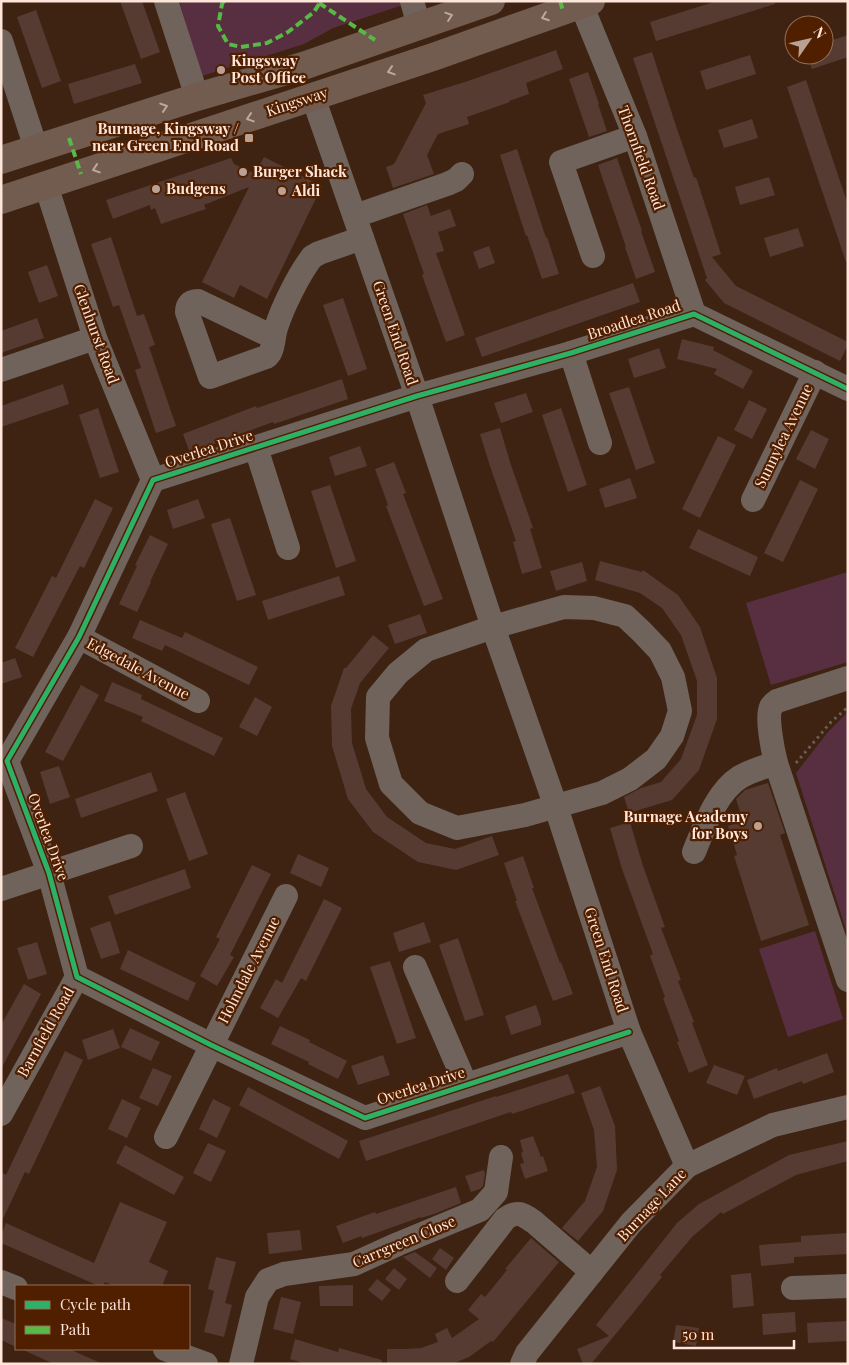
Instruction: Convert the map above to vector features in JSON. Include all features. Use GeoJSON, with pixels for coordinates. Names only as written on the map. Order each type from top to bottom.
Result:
{"type":"FeatureCollection","features":[{"type":"Feature","properties":{"kind":"highway"},"geometry":{"type":"LineString","coordinates":[[1,160],[197,97],[303,66],[416,13],[491,1]]}},
{"type":"Feature","properties":{"kind":"highway","name":"Kingsway"},"geometry":{"type":"LineString","coordinates":[[1,200],[433,57],[586,3]]}},
{"type":"Feature","properties":{"kind":"highway"},"geometry":{"type":"LineString","coordinates":[[303,66],[313,97]]}},
{"type":"Feature","properties":{"kind":"street"},"geometry":{"type":"LineString","coordinates":[[166,1],[197,97]]}},
{"type":"Feature","properties":{"kind":"street","name":"Thornfield Road"},"geometry":{"type":"LineString","coordinates":[[586,3],[635,136],[694,314]]}},
{"type":"Feature","properties":{"kind":"street"},"geometry":{"type":"LineString","coordinates":[[1,41],[36,148]]}},
{"type":"Feature","properties":{"kind":"street","name":"Green End Road"},"geometry":{"type":"LineString","coordinates":[[313,97],[417,396],[493,627],[556,807],[629,1032],[687,1166]]}},
{"type":"Feature","properties":{"kind":"street"},"geometry":{"type":"LineString","coordinates":[[592,256],[561,162],[635,136]]}},
{"type":"Feature","properties":{"kind":"street"},"geometry":{"type":"LineString","coordinates":[[273,337],[281,311],[312,257],[358,227],[456,180],[462,174]]}},
{"type":"Feature","properties":{"kind":"street","name":"Glenhurst Road"},"geometry":{"type":"LineString","coordinates":[[46,185],[95,338],[153,480]]}},
{"type":"Feature","properties":{"kind":"street","name":"Broadlea Road"},"geometry":{"type":"LineString","coordinates":[[417,396],[571,353],[694,314],[848,389]]}},
{"type":"Feature","properties":{"kind":"street"},"geometry":{"type":"LineString","coordinates":[[1,370],[95,338]]}},
{"type":"Feature","properties":{"kind":"street"},"geometry":{"type":"LineString","coordinates":[[571,353],[600,443]]}},
{"type":"Feature","properties":{"kind":"street","name":"Sunnylea Avenue"},"geometry":{"type":"LineString","coordinates":[[753,500],[815,372]]}},
{"type":"Feature","properties":{"kind":"street","name":"Overlea Drive"},"geometry":{"type":"LineString","coordinates":[[417,396],[153,480],[79,637],[4,761],[49,873],[77,977],[211,1045],[364,1118],[629,1032]]}},
{"type":"Feature","properties":{"kind":"street"},"geometry":{"type":"LineString","coordinates":[[256,448],[288,548]]}},
{"type":"Feature","properties":{"kind":"street"},"geometry":{"type":"LineString","coordinates":[[564,607],[594,608],[625,616],[660,652],[673,677],[680,711],[672,736],[656,759],[630,779],[602,793],[525,815],[457,828],[420,813],[391,784],[378,738],[378,697],[398,672],[426,650],[493,627],[564,607]]}},
{"type":"Feature","properties":{"kind":"street","name":"Edgedale Avenue"},"geometry":{"type":"LineString","coordinates":[[79,637],[198,701]]}},
{"type":"Feature","properties":{"kind":"street"},"geometry":{"type":"LineString","coordinates":[[848,678],[782,698],[770,708],[772,748],[778,769],[848,980]]}},
{"type":"Feature","properties":{"kind":"street"},"geometry":{"type":"LineString","coordinates":[[694,852],[711,812],[732,783],[740,777],[778,769]]}},
{"type":"Feature","properties":{"kind":"street"},"geometry":{"type":"LineString","coordinates":[[1,889],[131,846]]}},
{"type":"Feature","properties":{"kind":"street","name":"Holmdale Avenue"},"geometry":{"type":"LineString","coordinates":[[166,1137],[286,896]]}},
{"type":"Feature","properties":{"kind":"street"},"geometry":{"type":"LineString","coordinates":[[415,967],[466,1085]]}},
{"type":"Feature","properties":{"kind":"street","name":"Barnfield Road"},"geometry":{"type":"LineString","coordinates":[[1,1114],[77,977]]}},
{"type":"Feature","properties":{"kind":"street","name":"Burnage Lane"},"geometry":{"type":"LineString","coordinates":[[521,1360],[631,1224],[687,1166],[773,1125],[848,1106]]}},
{"type":"Feature","properties":{"kind":"street","name":"Carrgreen Close"},"geometry":{"type":"LineString","coordinates":[[241,1364],[257,1297],[268,1280],[284,1274],[354,1264],[480,1210],[496,1192],[501,1157]]}},
{"type":"Feature","properties":{"kind":"street"},"geometry":{"type":"LineString","coordinates":[[457,1281],[505,1219],[511,1214],[516,1213],[526,1216],[534,1222],[592,1272]]}},
{"type":"Feature","properties":{"kind":"street"},"geometry":{"type":"LineString","coordinates":[[1,1282],[15,1288]]}},
{"type":"Feature","properties":{"kind":"street"},"geometry":{"type":"LineString","coordinates":[[793,1288],[848,1286]]}},
{"type":"Feature","properties":{"kind":"street"},"geometry":{"type":"LineString","coordinates":[[168,1350],[199,1363]]}},
{"type":"Feature","properties":{"kind":"path"},"geometry":{"type":"LineString","coordinates":[[778,769],[792,772],[792,769],[831,722],[848,707]]}},
{"type":"Feature","properties":{"kind":"shaded area"},"geometry":{"type":"Polygon","coordinates":[[[179,1],[402,1],[403,5],[333,28],[304,44],[202,76],[179,1]]]}},
{"type":"Feature","properties":{"kind":"shaded area"},"geometry":{"type":"Polygon","coordinates":[[[848,572],[848,662],[771,685],[746,603],[848,572]]]}},
{"type":"Feature","properties":{"kind":"shaded area"},"geometry":{"type":"Polygon","coordinates":[[[848,712],[848,936],[796,773],[828,732],[848,712]]]}},
{"type":"Feature","properties":{"kind":"shaded area"},"geometry":{"type":"Polygon","coordinates":[[[815,931],[843,1019],[788,1037],[759,949],[815,931]]]}},
{"type":"Feature","properties":{"kind":"building"},"geometry":{"type":"Polygon","coordinates":[[[120,1],[142,1],[160,52],[141,59],[120,1]]]}},
{"type":"Feature","properties":{"kind":"building"},"geometry":{"type":"Polygon","coordinates":[[[717,1],[775,1],[775,4],[656,41],[650,22],[717,1]]]}},
{"type":"Feature","properties":{"kind":"building"},"geometry":{"type":"Polygon","coordinates":[[[36,10],[61,81],[42,88],[17,17],[36,10]]]}},
{"type":"Feature","properties":{"kind":"building"},"geometry":{"type":"Polygon","coordinates":[[[848,35],[848,57],[834,62],[834,40],[848,35]]]}},
{"type":"Feature","properties":{"kind":"building"},"geometry":{"type":"Polygon","coordinates":[[[556,50],[563,69],[526,83],[529,94],[467,117],[469,124],[438,134],[427,155],[434,174],[393,188],[386,167],[394,164],[426,103],[423,95],[556,50]]]}},
{"type":"Feature","properties":{"kind":"building"},"geometry":{"type":"Polygon","coordinates":[[[652,52],[721,254],[712,257],[736,286],[848,342],[840,361],[724,303],[705,280],[707,278],[633,58],[652,52]]]}},
{"type":"Feature","properties":{"kind":"building"},"geometry":{"type":"Polygon","coordinates":[[[750,55],[756,74],[706,90],[700,71],[750,55]]]}},
{"type":"Feature","properties":{"kind":"building"},"geometry":{"type":"Polygon","coordinates":[[[135,64],[142,83],[74,104],[68,84],[135,64]]]}},
{"type":"Feature","properties":{"kind":"building"},"geometry":{"type":"Polygon","coordinates":[[[811,65],[824,65],[812,69],[811,65]]]}},
{"type":"Feature","properties":{"kind":"building"},"geometry":{"type":"Polygon","coordinates":[[[588,72],[607,131],[589,137],[569,79],[588,72]]]}},
{"type":"Feature","properties":{"kind":"building"},"geometry":{"type":"Polygon","coordinates":[[[806,80],[848,205],[848,262],[846,262],[787,87],[806,80]]]}},
{"type":"Feature","properties":{"kind":"building"},"geometry":{"type":"Polygon","coordinates":[[[752,119],[758,138],[724,148],[718,130],[752,119]]]}},
{"type":"Feature","properties":{"kind":"building"},"geometry":{"type":"Polygon","coordinates":[[[517,149],[559,274],[542,279],[500,155],[517,149]]]}},
{"type":"Feature","properties":{"kind":"building"},"geometry":{"type":"Polygon","coordinates":[[[264,157],[322,186],[267,299],[240,285],[234,298],[202,282],[249,187],[204,205],[206,209],[161,224],[155,208],[151,210],[150,205],[113,219],[106,200],[231,158],[234,164],[255,174],[264,157]]]}},
{"type":"Feature","properties":{"kind":"building"},"geometry":{"type":"Polygon","coordinates":[[[617,158],[655,272],[636,279],[598,165],[617,158]]]}},
{"type":"Feature","properties":{"kind":"building"},"geometry":{"type":"Polygon","coordinates":[[[769,177],[775,195],[740,205],[735,187],[769,177]]]}},
{"type":"Feature","properties":{"kind":"building"},"geometry":{"type":"Polygon","coordinates":[[[427,205],[431,216],[450,209],[456,226],[438,232],[444,251],[436,253],[465,335],[446,342],[403,214],[427,205]]]}},
{"type":"Feature","properties":{"kind":"building"},"geometry":{"type":"Polygon","coordinates":[[[798,228],[804,246],[770,257],[764,238],[798,228]]]}},
{"type":"Feature","properties":{"kind":"building"},"geometry":{"type":"Polygon","coordinates":[[[111,237],[137,316],[144,314],[155,345],[149,347],[176,426],[156,433],[135,370],[141,368],[119,305],[113,307],[91,244],[111,237]]]}},
{"type":"Feature","properties":{"kind":"building"},"geometry":{"type":"Polygon","coordinates":[[[489,246],[495,263],[479,269],[473,252],[489,246]]]}},
{"type":"Feature","properties":{"kind":"building"},"geometry":{"type":"Polygon","coordinates":[[[47,265],[58,296],[39,303],[28,272],[47,265]]]}},
{"type":"Feature","properties":{"kind":"building"},"geometry":{"type":"Polygon","coordinates":[[[633,283],[640,302],[482,357],[475,338],[633,283]]]}},
{"type":"Feature","properties":{"kind":"building"},"geometry":{"type":"Polygon","coordinates":[[[343,298],[367,369],[348,376],[323,305],[343,298]]]}},
{"type":"Feature","properties":{"kind":"building"},"geometry":{"type":"Polygon","coordinates":[[[37,318],[44,338],[1,353],[1,331],[37,318]]]}},
{"type":"Feature","properties":{"kind":"building"},"geometry":{"type":"Polygon","coordinates":[[[682,339],[714,347],[713,350],[753,371],[743,389],[714,374],[717,369],[677,359],[682,339]]]}},
{"type":"Feature","properties":{"kind":"building"},"geometry":{"type":"Polygon","coordinates":[[[659,348],[666,368],[634,378],[628,359],[659,348]]]}},
{"type":"Feature","properties":{"kind":"building"},"geometry":{"type":"Polygon","coordinates":[[[342,379],[348,399],[274,424],[273,422],[190,453],[183,434],[256,406],[257,408],[342,379]]]}},
{"type":"Feature","properties":{"kind":"building"},"geometry":{"type":"Polygon","coordinates":[[[63,384],[69,404],[1,427],[1,406],[63,384]]]}},
{"type":"Feature","properties":{"kind":"building"},"geometry":{"type":"Polygon","coordinates":[[[629,387],[655,463],[636,470],[609,393],[629,387]]]}},
{"type":"Feature","properties":{"kind":"building"},"geometry":{"type":"Polygon","coordinates":[[[526,393],[533,412],[501,423],[494,403],[526,393]]]}},
{"type":"Feature","properties":{"kind":"building"},"geometry":{"type":"Polygon","coordinates":[[[749,400],[767,409],[752,439],[734,430],[749,400]]]}},
{"type":"Feature","properties":{"kind":"building"},"geometry":{"type":"Polygon","coordinates":[[[98,408],[119,472],[100,478],[79,415],[98,408]]]}},
{"type":"Feature","properties":{"kind":"building"},"geometry":{"type":"Polygon","coordinates":[[[561,408],[587,485],[568,492],[542,415],[561,408]]]}},
{"type":"Feature","properties":{"kind":"building"},"geometry":{"type":"Polygon","coordinates":[[[500,428],[533,528],[530,529],[542,568],[522,574],[513,542],[516,541],[480,434],[500,428]]]}},
{"type":"Feature","properties":{"kind":"building"},"geometry":{"type":"Polygon","coordinates":[[[811,430],[829,439],[815,469],[796,459],[811,430]]]}},
{"type":"Feature","properties":{"kind":"building"},"geometry":{"type":"Polygon","coordinates":[[[718,436],[736,445],[700,518],[682,509],[718,436]]]}},
{"type":"Feature","properties":{"kind":"building"},"geometry":{"type":"Polygon","coordinates":[[[360,446],[367,466],[335,476],[329,457],[360,446]]]}},
{"type":"Feature","properties":{"kind":"building"},"geometry":{"type":"Polygon","coordinates":[[[394,462],[406,493],[403,494],[443,599],[424,606],[386,506],[388,505],[375,469],[394,462]]]}},
{"type":"Feature","properties":{"kind":"building"},"geometry":{"type":"Polygon","coordinates":[[[630,478],[637,498],[605,508],[599,489],[630,478]]]}},
{"type":"Feature","properties":{"kind":"building"},"geometry":{"type":"Polygon","coordinates":[[[800,480],[818,489],[783,562],[764,553],[800,480]]]}},
{"type":"Feature","properties":{"kind":"building"},"geometry":{"type":"Polygon","coordinates":[[[330,485],[356,561],[336,568],[311,491],[330,485]]]}},
{"type":"Feature","properties":{"kind":"building"},"geometry":{"type":"Polygon","coordinates":[[[95,499],[113,508],[84,568],[80,566],[33,657],[15,648],[52,576],[56,578],[95,499]]]}},
{"type":"Feature","properties":{"kind":"building"},"geometry":{"type":"Polygon","coordinates":[[[198,499],[205,518],[173,529],[167,510],[198,499]]]}},
{"type":"Feature","properties":{"kind":"building"},"geometry":{"type":"Polygon","coordinates":[[[230,518],[256,595],[237,601],[211,524],[230,518]]]}},
{"type":"Feature","properties":{"kind":"building"},"geometry":{"type":"Polygon","coordinates":[[[698,529],[758,557],[750,576],[689,548],[698,529]]]}},
{"type":"Feature","properties":{"kind":"building"},"geometry":{"type":"Polygon","coordinates":[[[150,535],[168,544],[137,612],[119,604],[150,535]]]}},
{"type":"Feature","properties":{"kind":"building"},"geometry":{"type":"Polygon","coordinates":[[[600,561],[642,572],[643,570],[678,595],[700,627],[717,678],[717,719],[699,770],[672,800],[629,813],[624,797],[641,788],[661,782],[681,759],[697,715],[697,681],[681,635],[662,608],[640,593],[595,580],[600,561]]]}},
{"type":"Feature","properties":{"kind":"building"},"geometry":{"type":"Polygon","coordinates":[[[582,562],[587,581],[556,591],[550,571],[582,562]]]}},
{"type":"Feature","properties":{"kind":"building"},"geometry":{"type":"Polygon","coordinates":[[[339,576],[345,595],[268,620],[262,601],[339,576]]]}},
{"type":"Feature","properties":{"kind":"building"},"geometry":{"type":"Polygon","coordinates":[[[420,614],[427,633],[395,644],[388,625],[420,614]]]}},
{"type":"Feature","properties":{"kind":"building"},"geometry":{"type":"Polygon","coordinates":[[[140,620],[182,638],[185,632],[258,667],[249,685],[165,645],[162,651],[132,638],[140,620]]]}},
{"type":"Feature","properties":{"kind":"building"},"geometry":{"type":"Polygon","coordinates":[[[373,635],[389,648],[360,683],[351,709],[352,743],[366,789],[387,817],[426,843],[455,849],[492,836],[499,855],[456,870],[418,862],[373,832],[348,799],[332,746],[331,706],[344,668],[346,668],[373,635]]]}},
{"type":"Feature","properties":{"kind":"building"},"geometry":{"type":"Polygon","coordinates":[[[15,658],[22,677],[1,684],[1,663],[15,658]]]}},
{"type":"Feature","properties":{"kind":"building"},"geometry":{"type":"Polygon","coordinates":[[[112,682],[142,695],[141,699],[223,738],[214,756],[141,721],[143,717],[104,701],[112,682]]]}},
{"type":"Feature","properties":{"kind":"building"},"geometry":{"type":"Polygon","coordinates":[[[81,685],[99,695],[63,761],[45,752],[81,685]]]}},
{"type":"Feature","properties":{"kind":"building"},"geometry":{"type":"Polygon","coordinates":[[[255,697],[272,707],[257,736],[239,727],[255,697]]]}},
{"type":"Feature","properties":{"kind":"building"},"geometry":{"type":"Polygon","coordinates":[[[59,766],[70,797],[50,804],[40,772],[59,766]]]}},
{"type":"Feature","properties":{"kind":"building"},"geometry":{"type":"Polygon","coordinates":[[[151,772],[158,791],[81,818],[75,799],[151,772]]]}},
{"type":"Feature","properties":{"kind":"building"},"geometry":{"type":"Polygon","coordinates":[[[768,783],[785,833],[780,835],[809,925],[761,941],[734,856],[737,855],[728,826],[743,821],[736,799],[745,790],[768,783]]]}},
{"type":"Feature","properties":{"kind":"building"},"geometry":{"type":"Polygon","coordinates":[[[185,792],[208,854],[189,861],[166,799],[185,792]]]}},
{"type":"Feature","properties":{"kind":"building"},"geometry":{"type":"Polygon","coordinates":[[[630,822],[643,866],[665,927],[661,928],[681,980],[678,981],[708,1065],[689,1073],[677,1042],[679,1041],[650,956],[653,954],[622,869],[610,828],[630,822]]]}},
{"type":"Feature","properties":{"kind":"building"},"geometry":{"type":"Polygon","coordinates":[[[298,854],[329,868],[321,887],[290,873],[298,854]]]}},
{"type":"Feature","properties":{"kind":"building"},"geometry":{"type":"Polygon","coordinates":[[[523,856],[534,888],[532,888],[573,994],[553,1001],[515,901],[517,901],[504,863],[523,856]]]}},
{"type":"Feature","properties":{"kind":"building"},"geometry":{"type":"Polygon","coordinates":[[[252,865],[271,874],[230,955],[234,957],[217,986],[200,976],[220,939],[216,937],[252,865]]]}},
{"type":"Feature","properties":{"kind":"building"},"geometry":{"type":"Polygon","coordinates":[[[185,869],[191,888],[115,915],[108,896],[185,869]]]}},
{"type":"Feature","properties":{"kind":"building"},"geometry":{"type":"Polygon","coordinates":[[[324,899],[342,908],[306,981],[301,978],[278,1018],[260,1008],[276,979],[282,983],[324,899]]]}},
{"type":"Feature","properties":{"kind":"building"},"geometry":{"type":"Polygon","coordinates":[[[110,921],[120,953],[101,959],[90,928],[110,921]]]}},
{"type":"Feature","properties":{"kind":"building"},"geometry":{"type":"Polygon","coordinates":[[[424,922],[431,942],[399,952],[393,933],[424,922]]]}},
{"type":"Feature","properties":{"kind":"building"},"geometry":{"type":"Polygon","coordinates":[[[458,938],[484,1015],[465,1021],[439,945],[458,938]]]}},
{"type":"Feature","properties":{"kind":"building"},"geometry":{"type":"Polygon","coordinates":[[[37,942],[47,974],[28,980],[17,948],[37,942]]]}},
{"type":"Feature","properties":{"kind":"building"},"geometry":{"type":"Polygon","coordinates":[[[128,950],[196,983],[188,1001],[120,969],[128,950]]]}},
{"type":"Feature","properties":{"kind":"building"},"geometry":{"type":"Polygon","coordinates":[[[390,961],[416,1038],[397,1044],[370,967],[390,961]]]}},
{"type":"Feature","properties":{"kind":"building"},"geometry":{"type":"Polygon","coordinates":[[[24,984],[41,994],[1,1069],[1,1025],[24,984]]]}},
{"type":"Feature","properties":{"kind":"building"},"geometry":{"type":"Polygon","coordinates":[[[536,1005],[541,1025],[511,1035],[505,1016],[536,1005]]]}},
{"type":"Feature","properties":{"kind":"building"},"geometry":{"type":"Polygon","coordinates":[[[280,1026],[347,1061],[338,1079],[308,1064],[309,1062],[271,1044],[280,1026]]]}},
{"type":"Feature","properties":{"kind":"building"},"geometry":{"type":"Polygon","coordinates":[[[130,1028],[160,1042],[151,1061],[121,1047],[130,1028]]]}},
{"type":"Feature","properties":{"kind":"building"},"geometry":{"type":"Polygon","coordinates":[[[113,1029],[120,1048],[88,1060],[82,1040],[113,1029]]]}},
{"type":"Feature","properties":{"kind":"building"},"geometry":{"type":"Polygon","coordinates":[[[65,1051],[83,1060],[29,1174],[25,1172],[1,1223],[1,1172],[6,1175],[65,1051]]]}},
{"type":"Feature","properties":{"kind":"building"},"geometry":{"type":"Polygon","coordinates":[[[827,1053],[834,1072],[803,1084],[802,1081],[754,1099],[747,1080],[777,1068],[778,1071],[827,1053]]]}},
{"type":"Feature","properties":{"kind":"building"},"geometry":{"type":"Polygon","coordinates":[[[383,1055],[390,1075],[358,1085],[351,1066],[383,1055]]]}},
{"type":"Feature","properties":{"kind":"building"},"geometry":{"type":"Polygon","coordinates":[[[714,1065],[745,1076],[737,1095],[706,1083],[714,1065]]]}},
{"type":"Feature","properties":{"kind":"building"},"geometry":{"type":"Polygon","coordinates":[[[153,1068],[172,1076],[158,1106],[139,1098],[153,1068]]]}},
{"type":"Feature","properties":{"kind":"building"},"geometry":{"type":"Polygon","coordinates":[[[568,1074],[575,1093],[512,1114],[511,1112],[366,1161],[359,1141],[568,1074]]]}},
{"type":"Feature","properties":{"kind":"building"},"geometry":{"type":"Polygon","coordinates":[[[600,1086],[615,1126],[617,1170],[603,1211],[578,1241],[562,1228],[585,1201],[597,1167],[594,1130],[581,1093],[600,1086]]]}},
{"type":"Feature","properties":{"kind":"building"},"geometry":{"type":"Polygon","coordinates":[[[248,1087],[348,1141],[339,1159],[239,1105],[248,1087]]]}},
{"type":"Feature","properties":{"kind":"building"},"geometry":{"type":"Polygon","coordinates":[[[122,1099],[141,1108],[127,1138],[108,1129],[122,1099]]]}},
{"type":"Feature","properties":{"kind":"building"},"geometry":{"type":"Polygon","coordinates":[[[213,1099],[231,1108],[217,1138],[199,1129],[213,1099]]]}},
{"type":"Feature","properties":{"kind":"building"},"geometry":{"type":"Polygon","coordinates":[[[533,1136],[548,1171],[525,1179],[520,1164],[524,1163],[520,1140],[533,1136]]]}},
{"type":"Feature","properties":{"kind":"building"},"geometry":{"type":"Polygon","coordinates":[[[848,1141],[848,1161],[796,1175],[723,1214],[721,1212],[692,1237],[591,1364],[583,1364],[577,1349],[609,1336],[596,1325],[677,1223],[699,1204],[789,1155],[848,1141]]]}},
{"type":"Feature","properties":{"kind":"building"},"geometry":{"type":"Polygon","coordinates":[[[208,1143],[226,1151],[211,1182],[193,1173],[208,1143]]]}},
{"type":"Feature","properties":{"kind":"building"},"geometry":{"type":"Polygon","coordinates":[[[125,1145],[184,1177],[174,1195],[116,1163],[125,1145]]]}},
{"type":"Feature","properties":{"kind":"building"},"geometry":{"type":"Polygon","coordinates":[[[484,1170],[483,1186],[471,1192],[465,1176],[484,1170]]]}},
{"type":"Feature","properties":{"kind":"building"},"geometry":{"type":"Polygon","coordinates":[[[456,1187],[461,1203],[362,1238],[361,1236],[343,1243],[336,1226],[375,1212],[376,1214],[456,1187]]]}},
{"type":"Feature","properties":{"kind":"building"},"geometry":{"type":"Polygon","coordinates":[[[120,1202],[167,1222],[149,1262],[168,1271],[162,1285],[112,1285],[105,1282],[104,1285],[97,1285],[1,1243],[1,1235],[6,1223],[94,1263],[120,1202]]]}},
{"type":"Feature","properties":{"kind":"building"},"geometry":{"type":"Polygon","coordinates":[[[300,1230],[302,1250],[269,1254],[267,1233],[300,1230]]]}},
{"type":"Feature","properties":{"kind":"building"},"geometry":{"type":"Polygon","coordinates":[[[848,1233],[848,1254],[794,1257],[794,1263],[761,1266],[759,1245],[801,1242],[801,1236],[848,1233]]]}},
{"type":"Feature","properties":{"kind":"building"},"geometry":{"type":"Polygon","coordinates":[[[531,1238],[559,1262],[493,1342],[491,1341],[469,1357],[452,1364],[387,1364],[387,1349],[421,1348],[438,1342],[435,1334],[447,1328],[452,1338],[479,1319],[468,1310],[481,1294],[485,1297],[531,1238]]]}},
{"type":"Feature","properties":{"kind":"building"},"geometry":{"type":"Polygon","coordinates":[[[440,1248],[454,1258],[446,1270],[432,1259],[440,1248]]]}},
{"type":"Feature","properties":{"kind":"building"},"geometry":{"type":"Polygon","coordinates":[[[415,1252],[437,1268],[430,1278],[403,1257],[415,1252]]]}},
{"type":"Feature","properties":{"kind":"building"},"geometry":{"type":"Polygon","coordinates":[[[216,1257],[236,1262],[225,1303],[232,1305],[224,1337],[204,1332],[214,1291],[208,1289],[216,1257]]]}},
{"type":"Feature","properties":{"kind":"building"},"geometry":{"type":"Polygon","coordinates":[[[394,1268],[407,1279],[399,1290],[385,1279],[394,1268]]]}},
{"type":"Feature","properties":{"kind":"building"},"geometry":{"type":"Polygon","coordinates":[[[751,1273],[754,1306],[733,1308],[731,1275],[751,1273]]]}},
{"type":"Feature","properties":{"kind":"building"},"geometry":{"type":"Polygon","coordinates":[[[377,1279],[391,1290],[382,1301],[368,1290],[377,1279]]]}},
{"type":"Feature","properties":{"kind":"building"},"geometry":{"type":"Polygon","coordinates":[[[353,1285],[353,1306],[320,1306],[319,1286],[353,1285]]]}},
{"type":"Feature","properties":{"kind":"building"},"geometry":{"type":"Polygon","coordinates":[[[281,1297],[301,1302],[293,1334],[273,1329],[281,1297]]]}},
{"type":"Feature","properties":{"kind":"building"},"geometry":{"type":"Polygon","coordinates":[[[795,1312],[796,1332],[763,1335],[762,1314],[795,1312]]]}},
{"type":"Feature","properties":{"kind":"building"},"geometry":{"type":"Polygon","coordinates":[[[1,1318],[15,1324],[15,1347],[1,1340],[1,1318]]]}},
{"type":"Feature","properties":{"kind":"building"},"geometry":{"type":"Polygon","coordinates":[[[848,1321],[848,1341],[808,1343],[807,1323],[848,1321]]]}},
{"type":"Feature","properties":{"kind":"building"},"geometry":{"type":"Polygon","coordinates":[[[676,1325],[699,1328],[696,1346],[673,1342],[676,1325]]]}},
{"type":"Feature","properties":{"kind":"building"},"geometry":{"type":"Polygon","coordinates":[[[295,1339],[338,1352],[339,1348],[382,1360],[381,1364],[306,1364],[290,1359],[295,1339]]]}},
{"type":"Feature","properties":{"kind":"building"},"geometry":{"type":"Polygon","coordinates":[[[23,1350],[71,1350],[103,1364],[54,1364],[23,1350]]]}},
{"type":"Feature","properties":{"kind":"marked path"},"geometry":{"type":"LineString","coordinates":[[224,1],[218,26],[228,44],[241,47],[267,43],[288,32],[314,12],[321,1]]}},
{"type":"Feature","properties":{"kind":"marked path"},"geometry":{"type":"LineString","coordinates":[[560,1],[563,11]]}},
{"type":"Feature","properties":{"kind":"marked path"},"geometry":{"type":"LineString","coordinates":[[319,3],[375,40]]}},
{"type":"Feature","properties":{"kind":"marked path"},"geometry":{"type":"LineString","coordinates":[[69,138],[81,174]]}},
{"type":"Feature","properties":{"kind":"cycle path"},"geometry":{"type":"LineString","coordinates":[[629,1032],[365,1118],[211,1045],[77,977],[49,873],[7,761],[79,637],[153,480],[417,396],[571,353],[694,314],[848,389]]}},
{"type":"Feature","properties":{"kind":"place","name":"Kingsway Post Office"},"geometry":{"type":"Point","coordinates":[221,70]}},
{"type":"Feature","properties":{"kind":"place","name":"Burnage, Kingsway / near Green End Road"},"geometry":{"type":"Point","coordinates":[249,138]}},
{"type":"Feature","properties":{"kind":"place","name":"Burger Shack"},"geometry":{"type":"Point","coordinates":[243,172]}},
{"type":"Feature","properties":{"kind":"place","name":"Budgens"},"geometry":{"type":"Point","coordinates":[156,189]}},
{"type":"Feature","properties":{"kind":"place","name":"Aldi"},"geometry":{"type":"Point","coordinates":[282,191]}},
{"type":"Feature","properties":{"kind":"place","name":"Burnage Academy for Boys"},"geometry":{"type":"Point","coordinates":[758,826]}}]}
